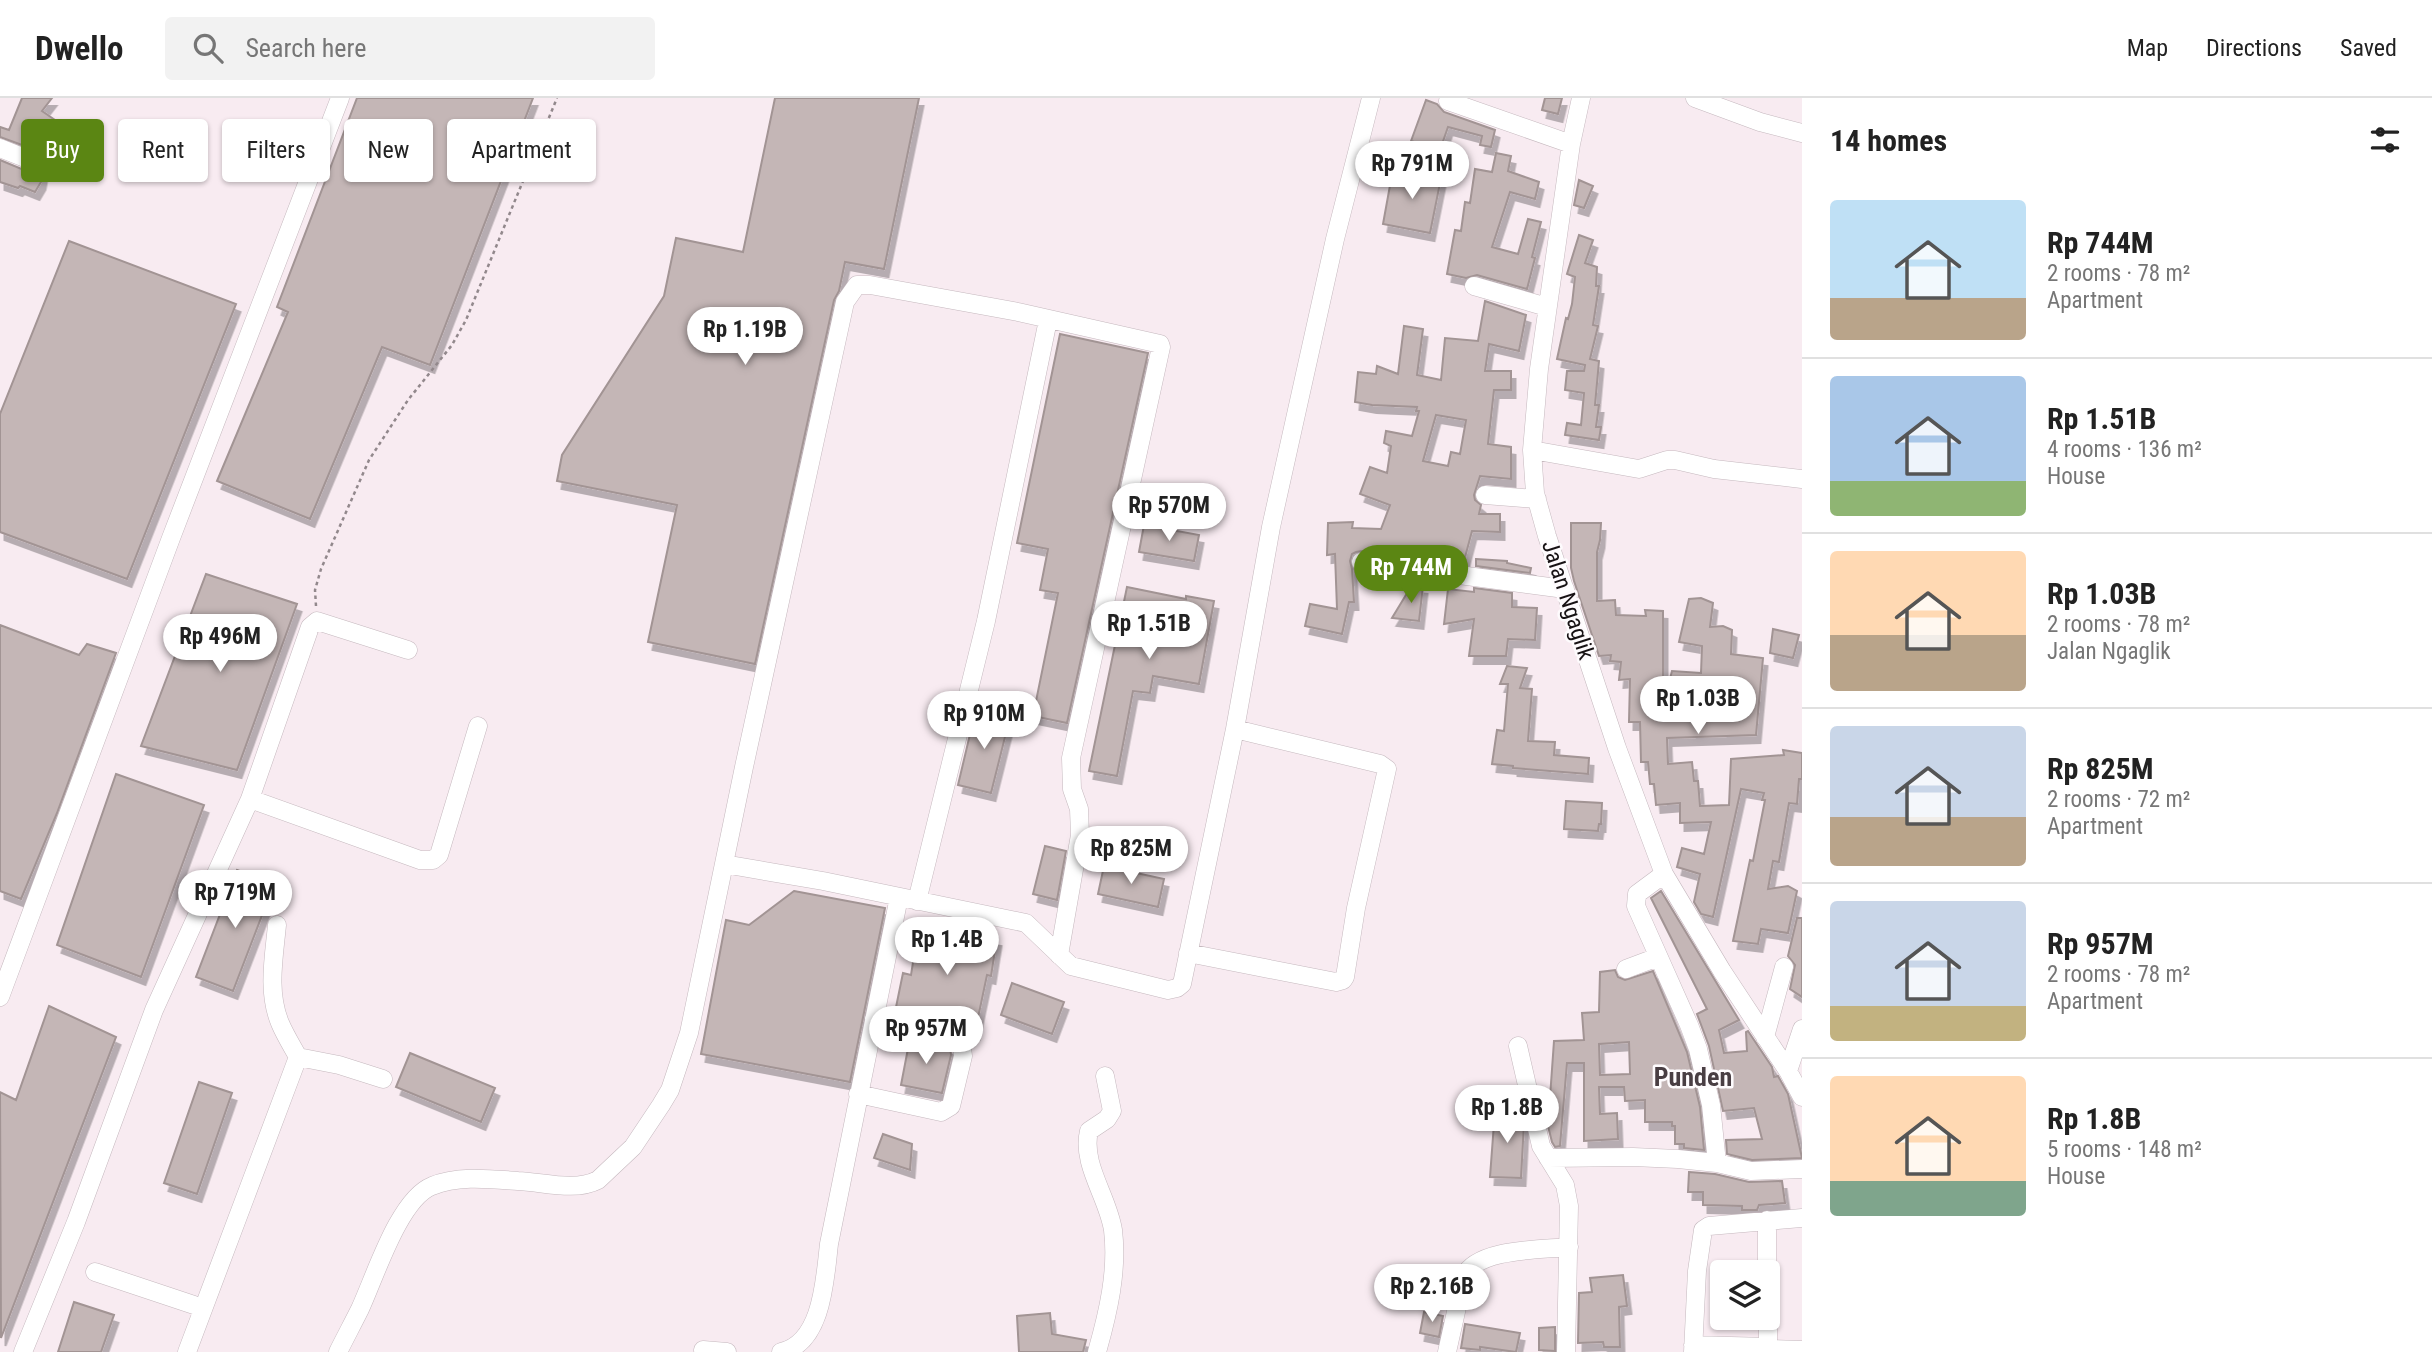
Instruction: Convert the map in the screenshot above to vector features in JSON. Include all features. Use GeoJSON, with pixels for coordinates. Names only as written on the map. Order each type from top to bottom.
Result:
{"type":"FeatureCollection","features":[{"type":"Feature","properties":{"kind":"street"},"geometry":{"type":"LineString","coordinates":[[0,997],[171,538],[340,98]]}},
{"type":"Feature","properties":{"kind":"street"},"geometry":{"type":"LineString","coordinates":[[723,864],[823,881],[1026,923],[1071,965],[1168,990],[1182,984],[1235,729],[1271,527],[1335,239],[1371,98]]}},
{"type":"Feature","properties":{"kind":"street","name":"Jalan Ngaglik"},"geometry":{"type":"LineString","coordinates":[[1581,98],[1571,144],[1547,307],[1532,450],[1537,499],[1618,748],[1664,874],[1802,1097]]}},
{"type":"Feature","properties":{"kind":"street"},"geometry":{"type":"LineString","coordinates":[[1695,98],[1760,122],[1802,133]]}},
{"type":"Feature","properties":{"kind":"street"},"geometry":{"type":"LineString","coordinates":[[1448,101],[1571,144]]}},
{"type":"Feature","properties":{"kind":"street"},"geometry":{"type":"LineString","coordinates":[[0,148],[21,156]]}},
{"type":"Feature","properties":{"kind":"street"},"geometry":{"type":"LineString","coordinates":[[338,1352],[389,1240],[410,1205],[424,1190],[458,1180],[584,1185],[597,1180],[634,1147],[670,1090],[689,1033],[845,302],[857,285],[870,285],[997,308],[1160,344],[1161,347],[1071,758],[1072,789],[1079,809],[1080,835],[1059,956]]}},
{"type":"Feature","properties":{"kind":"street"},"geometry":{"type":"LineString","coordinates":[[1474,286],[1547,307]]}},
{"type":"Feature","properties":{"kind":"street"},"geometry":{"type":"LineString","coordinates":[[917,901],[986,621],[1048,320]]}},
{"type":"Feature","properties":{"kind":"street"},"geometry":{"type":"LineString","coordinates":[[1532,450],[1639,470],[1667,460],[1675,460],[1714,469],[1802,479]]}},
{"type":"Feature","properties":{"kind":"street"},"geometry":{"type":"LineString","coordinates":[[1485,495],[1537,499]]}},
{"type":"Feature","properties":{"kind":"street"},"geometry":{"type":"LineString","coordinates":[[1361,562],[1565,589]]}},
{"type":"Feature","properties":{"kind":"street"},"geometry":{"type":"LineString","coordinates":[[23,1352],[76,1222],[154,1010],[250,799],[310,627],[317,621],[408,650]]}},
{"type":"Feature","properties":{"kind":"street"},"geometry":{"type":"LineString","coordinates":[[250,799],[420,860],[433,860],[439,855],[478,726]]}},
{"type":"Feature","properties":{"kind":"street"},"geometry":{"type":"LineString","coordinates":[[1188,953],[1336,982],[1345,977],[1356,908],[1387,769],[1380,764],[1235,729]]}},
{"type":"Feature","properties":{"kind":"street"},"geometry":{"type":"LineString","coordinates":[[1664,874],[1637,894],[1636,906],[1698,1049],[1711,1105],[1717,1163]]}},
{"type":"Feature","properties":{"kind":"street"},"geometry":{"type":"LineString","coordinates":[[781,1352],[804,1340],[824,1296],[829,1244],[899,897]]}},
{"type":"Feature","properties":{"kind":"street"},"geometry":{"type":"LineString","coordinates":[[187,1352],[298,1057],[279,1022],[273,995],[277,925]]}},
{"type":"Feature","properties":{"kind":"street"},"geometry":{"type":"LineString","coordinates":[[1626,969],[1658,957]]}},
{"type":"Feature","properties":{"kind":"street"},"geometry":{"type":"LineString","coordinates":[[1765,1037],[1784,967]]}},
{"type":"Feature","properties":{"kind":"street"},"geometry":{"type":"LineString","coordinates":[[858,1094],[941,1112],[951,1106],[963,1056],[961,1040],[955,1036],[874,1019]]}},
{"type":"Feature","properties":{"kind":"street"},"geometry":{"type":"LineString","coordinates":[[1788,1071],[1802,1029]]}},
{"type":"Feature","properties":{"kind":"street"},"geometry":{"type":"LineString","coordinates":[[1518,1046],[1536,1131],[1541,1146],[1565,1185],[1569,1206],[1566,1352]]}},
{"type":"Feature","properties":{"kind":"street"},"geometry":{"type":"LineString","coordinates":[[298,1057],[339,1065],[383,1079]]}},
{"type":"Feature","properties":{"kind":"street"},"geometry":{"type":"LineString","coordinates":[[1097,1352],[1111,1289],[1113,1231],[1086,1145],[1088,1131],[1107,1119],[1112,1111],[1105,1076]]}},
{"type":"Feature","properties":{"kind":"street"},"geometry":{"type":"LineString","coordinates":[[1548,1158],[1633,1157],[1717,1163],[1751,1171],[1802,1169]]}},
{"type":"Feature","properties":{"kind":"street"},"geometry":{"type":"LineString","coordinates":[[1802,1218],[1709,1226],[1703,1230],[1697,1271],[1693,1349],[1802,1350]]}},
{"type":"Feature","properties":{"kind":"street"},"geometry":{"type":"LineString","coordinates":[[1767,1220],[1767,1260]]}},
{"type":"Feature","properties":{"kind":"street"},"geometry":{"type":"LineString","coordinates":[[1447,1352],[1468,1268],[1489,1256],[1569,1247]]}},
{"type":"Feature","properties":{"kind":"street"},"geometry":{"type":"LineString","coordinates":[[95,1272],[203,1308]]}},
{"type":"Feature","properties":{"kind":"street"},"geometry":{"type":"LineString","coordinates":[[1768,1330],[1768,1349]]}},
{"type":"Feature","properties":{"kind":"street"},"geometry":{"type":"LineString","coordinates":[[703,1350],[727,1352]]}},
{"type":"Feature","properties":{"kind":"path"},"geometry":{"type":"LineString","coordinates":[[317,621],[317,582],[369,460],[408,400],[452,345],[466,320],[557,98]]}},
{"type":"Feature","properties":{"kind":"building"},"geometry":{"type":"Polygon","coordinates":[[[22,98],[52,98],[42,111],[54,119],[21,119],[21,145],[0,137],[0,127],[9,130],[22,98]]]}},
{"type":"Feature","properties":{"kind":"building"},"geometry":{"type":"Polygon","coordinates":[[[357,98],[533,98],[525,119],[447,119],[447,182],[501,182],[430,365],[382,347],[310,519],[217,481],[288,312],[277,307],[325,182],[330,182],[330,169],[344,132],[344,182],[433,182],[433,119],[349,119],[357,98]]]}},
{"type":"Feature","properties":{"kind":"building"},"geometry":{"type":"Polygon","coordinates":[[[775,98],[919,98],[884,269],[845,262],[839,291],[834,300],[755,664],[648,642],[677,505],[557,481],[562,455],[664,296],[676,238],[743,252],[775,98]]]}},
{"type":"Feature","properties":{"kind":"building"},"geometry":{"type":"Polygon","coordinates":[[[1545,98],[1562,98],[1558,114],[1542,110],[1545,98]]]}},
{"type":"Feature","properties":{"kind":"building"},"geometry":{"type":"Polygon","coordinates":[[[1426,100],[1437,104],[1444,112],[1495,130],[1491,147],[1480,145],[1482,136],[1448,127],[1440,150],[1411,141],[1426,100]]]}},
{"type":"Feature","properties":{"kind":"building"},"geometry":{"type":"Polygon","coordinates":[[[1496,153],[1511,156],[1508,171],[1539,182],[1535,199],[1510,192],[1492,247],[1518,254],[1528,219],[1541,222],[1527,289],[1477,275],[1466,278],[1447,274],[1455,230],[1461,231],[1465,202],[1470,203],[1475,169],[1492,172],[1496,153]]]}},
{"type":"Feature","properties":{"kind":"building"},"geometry":{"type":"Polygon","coordinates":[[[0,160],[21,169],[21,182],[41,182],[35,192],[0,182],[0,160]]]}},
{"type":"Feature","properties":{"kind":"building"},"geometry":{"type":"Polygon","coordinates":[[[1393,169],[1441,178],[1430,233],[1383,224],[1393,169]]]}},
{"type":"Feature","properties":{"kind":"building"},"geometry":{"type":"Polygon","coordinates":[[[1579,180],[1593,186],[1584,208],[1574,205],[1579,180]]]}},
{"type":"Feature","properties":{"kind":"building"},"geometry":{"type":"Polygon","coordinates":[[[1579,235],[1593,240],[1585,263],[1597,267],[1596,286],[1599,286],[1593,325],[1598,326],[1590,359],[1599,361],[1595,405],[1599,405],[1596,427],[1601,427],[1599,440],[1565,435],[1567,423],[1581,425],[1584,393],[1565,390],[1567,371],[1584,371],[1585,365],[1557,359],[1566,318],[1568,319],[1572,304],[1575,277],[1567,274],[1579,235]]]}},
{"type":"Feature","properties":{"kind":"building"},"geometry":{"type":"Polygon","coordinates":[[[69,241],[236,304],[127,579],[0,532],[0,414],[69,241]]]}},
{"type":"Feature","properties":{"kind":"building"},"geometry":{"type":"Polygon","coordinates":[[[1485,301],[1526,315],[1519,351],[1489,344],[1485,371],[1511,371],[1511,390],[1494,390],[1488,444],[1511,447],[1511,479],[1480,476],[1474,495],[1481,505],[1479,514],[1500,514],[1500,532],[1472,531],[1464,561],[1436,554],[1435,560],[1356,552],[1352,554],[1350,561],[1354,602],[1349,602],[1342,634],[1305,626],[1310,604],[1337,609],[1335,554],[1327,555],[1328,523],[1353,522],[1352,528],[1381,529],[1390,505],[1360,494],[1370,467],[1387,473],[1391,446],[1384,443],[1386,431],[1412,436],[1419,411],[1416,411],[1417,407],[1355,402],[1358,372],[1376,374],[1377,366],[1398,374],[1404,326],[1423,329],[1417,375],[1441,380],[1445,338],[1478,341],[1485,301]],[[1436,415],[1423,461],[1448,466],[1451,452],[1460,454],[1466,420],[1436,415]]]}},
{"type":"Feature","properties":{"kind":"building"},"geometry":{"type":"Polygon","coordinates":[[[1060,334],[1148,353],[1067,723],[1033,716],[1058,593],[1040,590],[1048,549],[1017,543],[1060,334]]]}},
{"type":"Feature","properties":{"kind":"building"},"geometry":{"type":"Polygon","coordinates":[[[1571,523],[1601,523],[1597,552],[1597,601],[1615,600],[1616,615],[1646,616],[1645,610],[1663,611],[1663,689],[1667,690],[1672,671],[1701,673],[1702,646],[1679,642],[1689,599],[1701,598],[1713,603],[1710,627],[1723,626],[1732,630],[1731,654],[1763,658],[1756,735],[1667,738],[1668,764],[1692,762],[1694,781],[1698,781],[1700,806],[1729,805],[1731,759],[1784,755],[1783,750],[1802,753],[1802,779],[1799,779],[1797,804],[1789,803],[1779,862],[1773,861],[1768,889],[1788,886],[1797,891],[1788,933],[1761,929],[1758,944],[1733,941],[1750,860],[1753,861],[1765,800],[1762,800],[1764,793],[1741,789],[1713,917],[1701,914],[1694,902],[1700,874],[1677,867],[1682,848],[1704,854],[1711,822],[1680,823],[1680,803],[1656,805],[1648,762],[1641,762],[1640,722],[1629,722],[1630,679],[1619,680],[1621,662],[1610,661],[1611,655],[1599,656],[1574,581],[1571,568],[1571,523]]]}},
{"type":"Feature","properties":{"kind":"building"},"geometry":{"type":"Polygon","coordinates":[[[1144,525],[1199,535],[1194,561],[1139,552],[1144,525]]]}},
{"type":"Feature","properties":{"kind":"building"},"geometry":{"type":"Polygon","coordinates":[[[1476,559],[1507,561],[1531,568],[1530,573],[1476,566],[1476,559]]]}},
{"type":"Feature","properties":{"kind":"building"},"geometry":{"type":"Polygon","coordinates":[[[206,574],[297,604],[237,770],[141,746],[206,574]]]}},
{"type":"Feature","properties":{"kind":"building"},"geometry":{"type":"Polygon","coordinates":[[[1412,585],[1423,586],[1419,621],[1392,618],[1412,585]]]}},
{"type":"Feature","properties":{"kind":"building"},"geometry":{"type":"Polygon","coordinates":[[[1127,587],[1186,599],[1186,596],[1214,601],[1199,684],[1153,676],[1150,693],[1133,691],[1117,776],[1089,771],[1127,587]]]}},
{"type":"Feature","properties":{"kind":"building"},"geometry":{"type":"Polygon","coordinates":[[[1474,588],[1512,593],[1512,607],[1537,608],[1535,640],[1508,639],[1506,656],[1469,656],[1474,619],[1444,624],[1448,589],[1474,592],[1474,588]]]}},
{"type":"Feature","properties":{"kind":"building"},"geometry":{"type":"Polygon","coordinates":[[[0,625],[79,655],[87,644],[116,653],[57,813],[21,899],[0,891],[0,625]]]}},
{"type":"Feature","properties":{"kind":"building"},"geometry":{"type":"Polygon","coordinates":[[[1773,629],[1799,635],[1793,658],[1770,653],[1773,629]]]}},
{"type":"Feature","properties":{"kind":"building"},"geometry":{"type":"Polygon","coordinates":[[[1507,666],[1527,668],[1520,688],[1532,689],[1528,741],[1555,742],[1554,755],[1589,758],[1588,774],[1492,764],[1497,730],[1504,731],[1508,684],[1500,684],[1507,666]]]}},
{"type":"Feature","properties":{"kind":"building"},"geometry":{"type":"Polygon","coordinates":[[[976,709],[1010,717],[991,793],[958,785],[976,709]]]}},
{"type":"Feature","properties":{"kind":"building"},"geometry":{"type":"Polygon","coordinates":[[[116,774],[204,805],[141,977],[57,945],[116,774]]]}},
{"type":"Feature","properties":{"kind":"building"},"geometry":{"type":"Polygon","coordinates":[[[1566,801],[1602,803],[1598,831],[1564,829],[1566,801]]]}},
{"type":"Feature","properties":{"kind":"building"},"geometry":{"type":"Polygon","coordinates":[[[1045,846],[1066,851],[1057,900],[1033,894],[1045,846]]]}},
{"type":"Feature","properties":{"kind":"building"},"geometry":{"type":"Polygon","coordinates":[[[1104,866],[1164,879],[1158,907],[1098,894],[1104,866]]]}},
{"type":"Feature","properties":{"kind":"building"},"geometry":{"type":"Polygon","coordinates":[[[237,870],[274,884],[233,991],[196,977],[237,870]]]}},
{"type":"Feature","properties":{"kind":"building"},"geometry":{"type":"Polygon","coordinates":[[[794,891],[885,908],[850,1082],[701,1054],[726,920],[749,925],[794,891]]]}},
{"type":"Feature","properties":{"kind":"building"},"geometry":{"type":"Polygon","coordinates":[[[1661,891],[1739,1020],[1719,1030],[1724,1053],[1747,1051],[1748,1031],[1772,1067],[1774,1077],[1778,1076],[1788,1094],[1802,1158],[1752,1160],[1727,1154],[1726,1140],[1762,1139],[1754,1108],[1723,1111],[1709,1046],[1697,1014],[1707,1009],[1651,898],[1661,891]]]}},
{"type":"Feature","properties":{"kind":"building"},"geometry":{"type":"Polygon","coordinates":[[[1797,918],[1802,918],[1802,997],[1790,989],[1795,965],[1788,956],[1797,918]]]}},
{"type":"Feature","properties":{"kind":"building"},"geometry":{"type":"Polygon","coordinates":[[[919,925],[997,938],[991,976],[987,975],[975,1032],[957,1025],[895,1012],[903,973],[911,975],[919,925]]]}},
{"type":"Feature","properties":{"kind":"building"},"geometry":{"type":"Polygon","coordinates":[[[1615,970],[1618,977],[1625,980],[1653,971],[1687,1052],[1700,1107],[1704,1150],[1675,1144],[1675,1126],[1672,1126],[1672,1122],[1645,1122],[1645,1100],[1625,1101],[1624,1087],[1599,1087],[1600,1114],[1617,1113],[1618,1139],[1584,1141],[1584,1063],[1567,1063],[1560,1146],[1555,1147],[1552,1142],[1548,1126],[1554,1041],[1584,1040],[1582,1013],[1599,1012],[1600,972],[1615,970]],[[1629,1042],[1599,1044],[1600,1075],[1630,1074],[1629,1042]]]}},
{"type":"Feature","properties":{"kind":"building"},"geometry":{"type":"Polygon","coordinates":[[[1012,983],[1064,1002],[1052,1034],[1001,1015],[1012,983]]]}},
{"type":"Feature","properties":{"kind":"building"},"geometry":{"type":"Polygon","coordinates":[[[49,1006],[116,1037],[1,1338],[0,1092],[16,1100],[49,1006]]]}},
{"type":"Feature","properties":{"kind":"building"},"geometry":{"type":"Polygon","coordinates":[[[910,1038],[950,1047],[951,1055],[942,1093],[901,1085],[910,1038]]]}},
{"type":"Feature","properties":{"kind":"building"},"geometry":{"type":"Polygon","coordinates":[[[410,1053],[495,1088],[481,1122],[396,1087],[410,1053]]]}},
{"type":"Feature","properties":{"kind":"building"},"geometry":{"type":"Polygon","coordinates":[[[199,1082],[232,1093],[197,1194],[164,1183],[199,1082]]]}},
{"type":"Feature","properties":{"kind":"building"},"geometry":{"type":"Polygon","coordinates":[[[1495,1110],[1522,1115],[1524,1123],[1521,1178],[1490,1177],[1495,1110]]]}},
{"type":"Feature","properties":{"kind":"building"},"geometry":{"type":"Polygon","coordinates":[[[883,1134],[912,1144],[910,1170],[874,1158],[883,1134]]]}},
{"type":"Feature","properties":{"kind":"building"},"geometry":{"type":"Polygon","coordinates":[[[1689,1172],[1715,1174],[1749,1182],[1782,1181],[1785,1203],[1759,1205],[1757,1210],[1742,1210],[1742,1206],[1703,1205],[1703,1192],[1688,1192],[1689,1172]]]}},
{"type":"Feature","properties":{"kind":"building"},"geometry":{"type":"Polygon","coordinates":[[[1623,1275],[1627,1306],[1619,1307],[1620,1347],[1604,1347],[1603,1342],[1578,1343],[1579,1293],[1592,1292],[1590,1278],[1623,1275]]]}},
{"type":"Feature","properties":{"kind":"building"},"geometry":{"type":"Polygon","coordinates":[[[74,1302],[114,1315],[101,1352],[58,1352],[74,1302]]]}},
{"type":"Feature","properties":{"kind":"building"},"geometry":{"type":"Polygon","coordinates":[[[1424,1312],[1443,1316],[1439,1337],[1420,1333],[1424,1312]]]}},
{"type":"Feature","properties":{"kind":"building"},"geometry":{"type":"Polygon","coordinates":[[[1050,1313],[1052,1334],[1086,1340],[1083,1352],[1019,1352],[1017,1316],[1050,1313]]]}},
{"type":"Feature","properties":{"kind":"building"},"geometry":{"type":"Polygon","coordinates":[[[1465,1324],[1520,1333],[1516,1352],[1480,1347],[1480,1350],[1461,1348],[1465,1324]]]}},
{"type":"Feature","properties":{"kind":"building"},"geometry":{"type":"Polygon","coordinates":[[[1555,1327],[1555,1351],[1539,1350],[1539,1328],[1555,1327]]]}},
{"type":"Feature","properties":{"kind":"district","name":"Punden"},"geometry":{"type":"Point","coordinates":[1693,1077]}}]}
